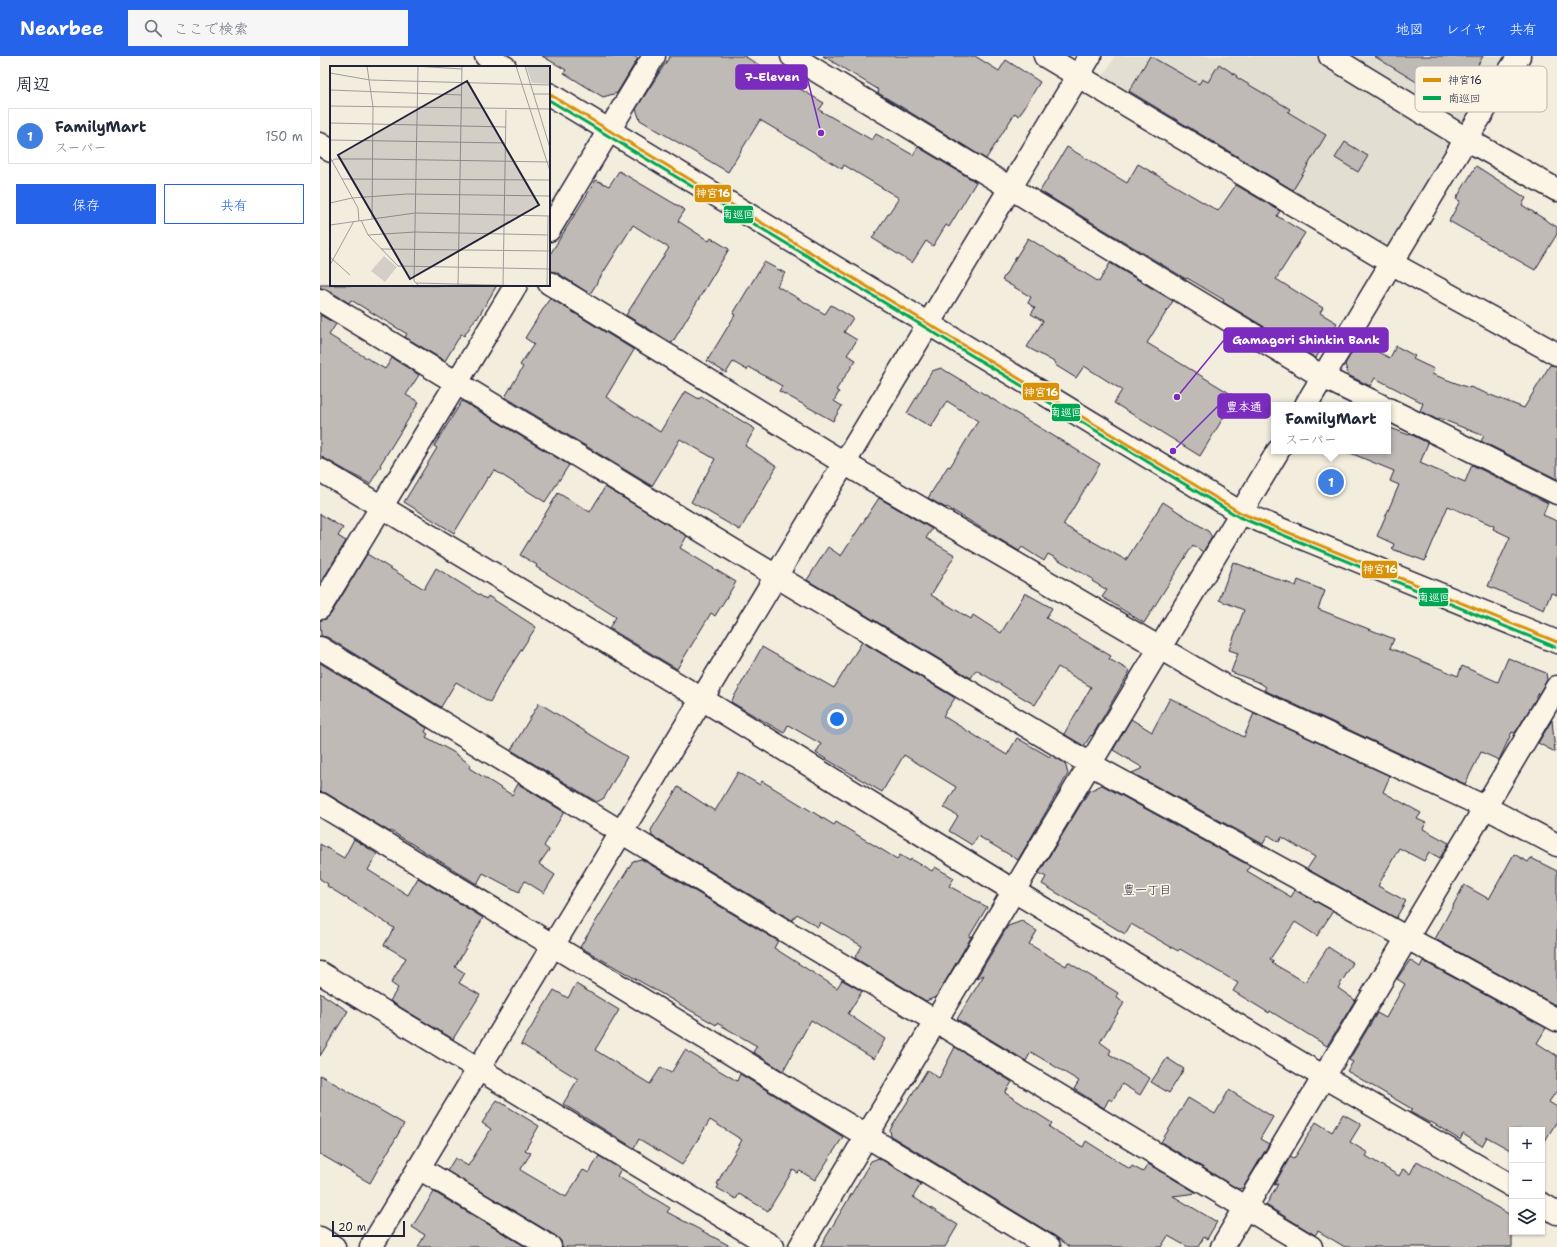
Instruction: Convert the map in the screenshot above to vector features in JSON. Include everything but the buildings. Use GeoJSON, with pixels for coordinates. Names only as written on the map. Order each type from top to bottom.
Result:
{"type":"FeatureCollection","features":[{"type":"Feature","properties":{"kind":"street"},"geometry":{"type":"LineString","coordinates":[[486,56],[502,66]]}},
{"type":"Feature","properties":{"kind":"street"},"geometry":{"type":"LineString","coordinates":[[550,228],[654,56]]}},
{"type":"Feature","properties":{"kind":"street"},"geometry":{"type":"LineString","coordinates":[[792,56],[1323,377],[1374,402]]}},
{"type":"Feature","properties":{"kind":"street"},"geometry":{"type":"LineString","coordinates":[[1045,56],[1391,263],[1557,354]]}},
{"type":"Feature","properties":{"kind":"street"},"geometry":{"type":"LineString","coordinates":[[371,1247],[1090,56]]}},
{"type":"Feature","properties":{"kind":"street"},"geometry":{"type":"LineString","coordinates":[[1330,56],[1415,108]]}},
{"type":"Feature","properties":{"kind":"street"},"geometry":{"type":"LineString","coordinates":[[1513,66],[1519,56]]}},
{"type":"Feature","properties":{"kind":"street"},"geometry":{"type":"LineString","coordinates":[[550,95],[1241,513],[1557,642]]}},
{"type":"Feature","properties":{"kind":"street"},"geometry":{"type":"LineString","coordinates":[[1422,112],[1466,139],[1557,190]]}},
{"type":"Feature","properties":{"kind":"street"},"geometry":{"type":"LineString","coordinates":[[1308,402],[1483,112]]}},
{"type":"Feature","properties":{"kind":"street"},"geometry":{"type":"LineString","coordinates":[[320,144],[330,150]]}},
{"type":"Feature","properties":{"kind":"street"},"geometry":{"type":"LineString","coordinates":[[550,284],[844,463],[1223,685],[1485,807],[1557,845]]}},
{"type":"Feature","properties":{"kind":"street"},"geometry":{"type":"LineString","coordinates":[[320,608],[515,286]]}},
{"type":"Feature","properties":{"kind":"street"},"geometry":{"type":"LineString","coordinates":[[320,300],[1090,764],[1557,1020]]}},
{"type":"Feature","properties":{"kind":"street"},"geometry":{"type":"LineString","coordinates":[[1391,410],[1557,493]]}},
{"type":"Feature","properties":{"kind":"street"},"geometry":{"type":"LineString","coordinates":[[800,1247],[1276,454]]}},
{"type":"Feature","properties":{"kind":"street"},"geometry":{"type":"LineString","coordinates":[[320,470],[702,699],[1014,891],[1324,1077],[1509,1184]]}},
{"type":"Feature","properties":{"kind":"street"},"geometry":{"type":"LineString","coordinates":[[320,648],[621,832],[1311,1247]]}},
{"type":"Feature","properties":{"kind":"street"},"geometry":{"type":"LineString","coordinates":[[1222,1247],[1557,687]]}},
{"type":"Feature","properties":{"kind":"street"},"geometry":{"type":"LineString","coordinates":[[320,804],[1049,1247]]}},
{"type":"Feature","properties":{"kind":"street"},"geometry":{"type":"LineString","coordinates":[[320,973],[773,1247]]}},
{"type":"Feature","properties":{"kind":"street"},"geometry":{"type":"LineString","coordinates":[[419,1168],[550,1247]]}},
{"type":"Feature","properties":{"kind":"street"},"geometry":{"type":"LineString","coordinates":[[1545,1206],[1557,1212]]}},
{"type":"Feature","properties":{"kind":"street"},"geometry":{"type":"LineString","coordinates":[[320,1238],[334,1247]]}},
{"type":"Feature","properties":{"kind":"shaded area"},"geometry":{"type":"Polygon","coordinates":[[[1115,56],[1505,56],[1499,66],[1415,66],[1415,112],[1472,112],[1392,247],[1381,251],[1100,82],[1115,56]]]}},
{"type":"Feature","properties":{"kind":"transit line","name":"神宮16"},"geometry":{"type":"LineString","coordinates":[[550,95],[1241,513],[1557,642]]}},
{"type":"Feature","properties":{"kind":"transit line","name":"南巡回"},"geometry":{"type":"LineString","coordinates":[[550,101],[1239,517],[1555,647]]}},
{"type":"Feature","properties":{"kind":"place","name":"7-Eleven"},"geometry":{"type":"Point","coordinates":[821,133]}},
{"type":"Feature","properties":{"kind":"place","name":"Gamagori Shinkin Bank"},"geometry":{"type":"Point","coordinates":[1177,397]}},
{"type":"Feature","properties":{"kind":"place","name":"豊本通"},"geometry":{"type":"Point","coordinates":[1173,451]}},
{"type":"Feature","properties":{"kind":"place","name":"FamilyMart"},"geometry":{"type":"Point","coordinates":[1331,482]}},
{"type":"Feature","properties":{"kind":"district","name":"豊一丁目"},"geometry":{"type":"Point","coordinates":[1147,890]}}]}
